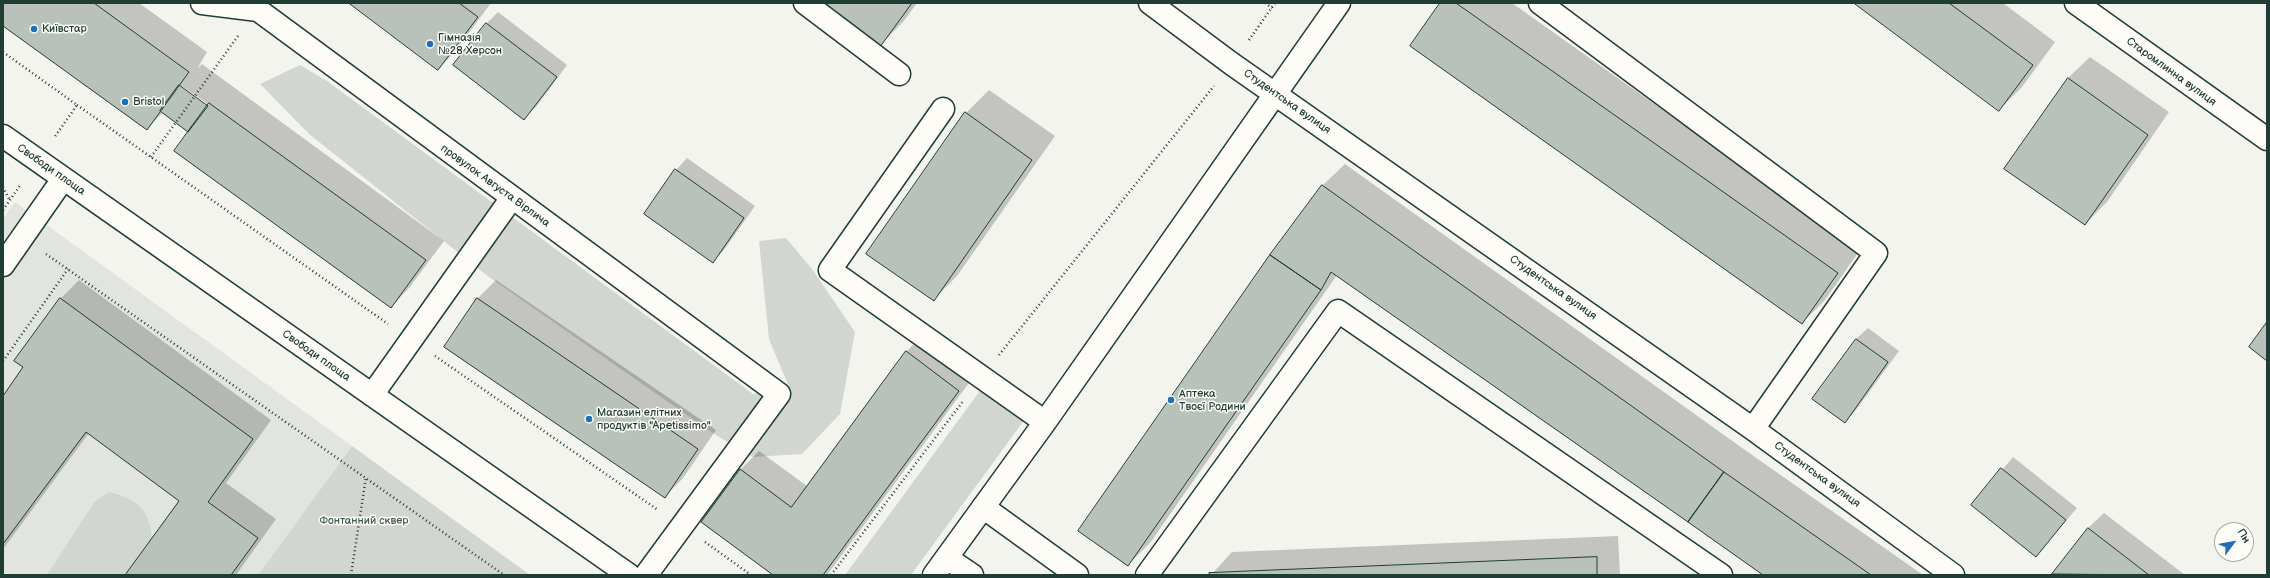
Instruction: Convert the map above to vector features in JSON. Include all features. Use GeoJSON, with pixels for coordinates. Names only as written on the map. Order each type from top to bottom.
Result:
{"type":"FeatureCollection","features":[{"type":"Feature","properties":{"kind":"street","name":"провулок Августа Вірлича"},"geometry":{"type":"LineString","coordinates":[[202,3],[258,10],[511,199],[779,394],[646,575]]}},
{"type":"Feature","properties":{"kind":"street"},"geometry":{"type":"LineString","coordinates":[[805,3],[899,74]]}},
{"type":"Feature","properties":{"kind":"street","name":"Студентська вулиця"},"geometry":{"type":"LineString","coordinates":[[1150,3],[1232,64],[1753,429],[1953,575]]}},
{"type":"Feature","properties":{"kind":"street"},"geometry":{"type":"LineString","coordinates":[[934,575],[1045,422],[1339,3]]}},
{"type":"Feature","properties":{"kind":"street"},"geometry":{"type":"LineString","coordinates":[[1540,3],[1876,253],[1753,429]]}},
{"type":"Feature","properties":{"kind":"street","name":"Старомлинна вулиця"},"geometry":{"type":"LineString","coordinates":[[2076,3],[2267,139]]}},
{"type":"Feature","properties":{"kind":"street"},"geometry":{"type":"LineString","coordinates":[[943,109],[830,270],[1045,422]]}},
{"type":"Feature","properties":{"kind":"street","name":"Свободи площа"},"geometry":{"type":"LineString","coordinates":[[3,136],[630,575]]}},
{"type":"Feature","properties":{"kind":"street"},"geometry":{"type":"LineString","coordinates":[[3,265],[63,179]]}},
{"type":"Feature","properties":{"kind":"street"},"geometry":{"type":"LineString","coordinates":[[372,395],[511,199]]}},
{"type":"Feature","properties":{"kind":"street"},"geometry":{"type":"LineString","coordinates":[[1147,575],[1338,311],[1721,575]]}},
{"type":"Feature","properties":{"kind":"street"},"geometry":{"type":"LineString","coordinates":[[983,507],[1077,575]]}},
{"type":"Feature","properties":{"kind":"street"},"geometry":{"type":"LineString","coordinates":[[947,558],[972,575]]}},
{"type":"Feature","properties":{"kind":"path"},"geometry":{"type":"LineString","coordinates":[[1265,3],[1272,8]]}},
{"type":"Feature","properties":{"kind":"path"},"geometry":{"type":"LineString","coordinates":[[831,575],[981,377],[1232,64],[1275,3]]}},
{"type":"Feature","properties":{"kind":"path"},"geometry":{"type":"LineString","coordinates":[[151,157],[258,10]]}},
{"type":"Feature","properties":{"kind":"path"},"geometry":{"type":"LineString","coordinates":[[3,52],[77,105],[38,160]]}},
{"type":"Feature","properties":{"kind":"path"},"geometry":{"type":"LineString","coordinates":[[3,187],[10,201]]}},
{"type":"Feature","properties":{"kind":"path"},"geometry":{"type":"LineString","coordinates":[[23,238],[504,575]]}},
{"type":"Feature","properties":{"kind":"path"},"geometry":{"type":"LineString","coordinates":[[3,361],[68,269]]}},
{"type":"Feature","properties":{"kind":"path"},"geometry":{"type":"LineString","coordinates":[[351,575],[366,477]]}},
{"type":"Feature","properties":{"kind":"shaded area"},"geometry":{"type":"Polygon","coordinates":[[[15,202],[352,446],[258,575],[3,575],[3,219],[15,202]]]}},
{"type":"Feature","properties":{"kind":"green space"},"geometry":{"type":"Polygon","coordinates":[[[300,65],[327,81],[753,394],[791,392],[769,339],[759,241],[786,238],[812,269],[855,332],[840,414],[802,454],[753,457],[714,434],[489,277],[309,134],[260,84],[300,65]]]}},
{"type":"Feature","properties":{"kind":"green space"},"geometry":{"type":"Polygon","coordinates":[[[982,388],[1025,419],[911,575],[845,575],[982,388]]]}},
{"type":"Feature","properties":{"kind":"green space","name":"Фонтанний сквер"},"geometry":{"type":"Polygon","coordinates":[[[352,446],[530,575],[258,575],[352,446]]]}},
{"type":"Feature","properties":{"kind":"green space"},"geometry":{"type":"Polygon","coordinates":[[[109,492],[128,498],[141,507],[149,521],[152,540],[125,575],[47,575],[95,501],[109,492]]]}},
{"type":"Feature","properties":{"kind":"building"},"geometry":{"type":"Polygon","coordinates":[[[3,3],[94,3],[189,72],[147,130],[3,26],[3,3]]]}},
{"type":"Feature","properties":{"kind":"building","name":"Гімназія №28 Херсон"},"geometry":{"type":"Polygon","coordinates":[[[349,3],[459,3],[478,17],[438,70],[349,3]]]}},
{"type":"Feature","properties":{"kind":"building"},"geometry":{"type":"Polygon","coordinates":[[[820,3],[912,3],[880,47],[820,3]]]}},
{"type":"Feature","properties":{"kind":"building"},"geometry":{"type":"Polygon","coordinates":[[[1440,3],[1456,3],[1838,273],[1802,324],[1410,46],[1440,3]]]}},
{"type":"Feature","properties":{"kind":"building"},"geometry":{"type":"Polygon","coordinates":[[[1854,3],[1949,3],[2033,65],[1999,111],[1854,3]]]}},
{"type":"Feature","properties":{"kind":"building"},"geometry":{"type":"Polygon","coordinates":[[[486,23],[557,77],[524,120],[453,65],[486,23]]]}},
{"type":"Feature","properties":{"kind":"building"},"geometry":{"type":"Polygon","coordinates":[[[2068,78],[2148,135],[2085,225],[2004,169],[2068,78]]]}},
{"type":"Feature","properties":{"kind":"building"},"geometry":{"type":"Polygon","coordinates":[[[179,85],[208,106],[188,132],[160,111],[179,85]]]}},
{"type":"Feature","properties":{"kind":"building"},"geometry":{"type":"Polygon","coordinates":[[[209,103],[426,260],[391,308],[174,151],[209,103]]]}},
{"type":"Feature","properties":{"kind":"building"},"geometry":{"type":"Polygon","coordinates":[[[965,112],[1032,160],[934,301],[866,254],[965,112]]]}},
{"type":"Feature","properties":{"kind":"building"},"geometry":{"type":"Polygon","coordinates":[[[675,169],[744,218],[713,263],[644,214],[675,169]]]}},
{"type":"Feature","properties":{"kind":"building"},"geometry":{"type":"Polygon","coordinates":[[[1322,185],[1724,472],[1688,522],[1331,272],[1321,290],[1270,255],[1322,185]]]}},
{"type":"Feature","properties":{"kind":"building"},"geometry":{"type":"Polygon","coordinates":[[[1270,255],[1321,290],[1128,566],[1078,531],[1270,255]]]}},
{"type":"Feature","properties":{"kind":"building"},"geometry":{"type":"Polygon","coordinates":[[[60,298],[253,439],[208,502],[258,538],[231,575],[125,575],[179,501],[86,432],[3,544],[3,396],[23,367],[14,361],[60,298]]]}},
{"type":"Feature","properties":{"kind":"building"},"geometry":{"type":"Polygon","coordinates":[[[477,298],[698,449],[665,498],[444,347],[477,298]]]}},
{"type":"Feature","properties":{"kind":"building"},"geometry":{"type":"Polygon","coordinates":[[[2267,322],[2267,361],[2249,347],[2267,322]]]}},
{"type":"Feature","properties":{"kind":"building"},"geometry":{"type":"Polygon","coordinates":[[[1856,339],[1888,362],[1845,423],[1812,399],[1856,339]]]}},
{"type":"Feature","properties":{"kind":"building"},"geometry":{"type":"Polygon","coordinates":[[[906,351],[959,391],[823,575],[773,575],[701,522],[740,469],[791,507],[906,351]]]}},
{"type":"Feature","properties":{"kind":"building"},"geometry":{"type":"Polygon","coordinates":[[[2001,468],[2066,520],[2036,557],[1971,505],[2001,468]]]}},
{"type":"Feature","properties":{"kind":"building"},"geometry":{"type":"Polygon","coordinates":[[[1724,472],[1871,575],[1763,575],[1688,522],[1724,472]]]}},
{"type":"Feature","properties":{"kind":"building"},"geometry":{"type":"Polygon","coordinates":[[[2088,528],[2149,575],[2052,574],[2088,528]]]}},
{"type":"Feature","properties":{"kind":"building"},"geometry":{"type":"Polygon","coordinates":[[[1597,557],[1597,575],[1210,575],[1209,573],[1597,557]]]}},
{"type":"Feature","properties":{"kind":"place","name":"Київстар"},"geometry":{"type":"Point","coordinates":[34,29]}},
{"type":"Feature","properties":{"kind":"place","name":"Гімназія №28 Херсон"},"geometry":{"type":"Point","coordinates":[430,44]}},
{"type":"Feature","properties":{"kind":"place","name":"Bristol"},"geometry":{"type":"Point","coordinates":[125,102]}},
{"type":"Feature","properties":{"kind":"place","name":"Аптека Твоєї Родини"},"geometry":{"type":"Point","coordinates":[1171,400]}},
{"type":"Feature","properties":{"kind":"place","name":"Магазин елітних продуктів \"Apetissimo\""},"geometry":{"type":"Point","coordinates":[589,419]}}]}
